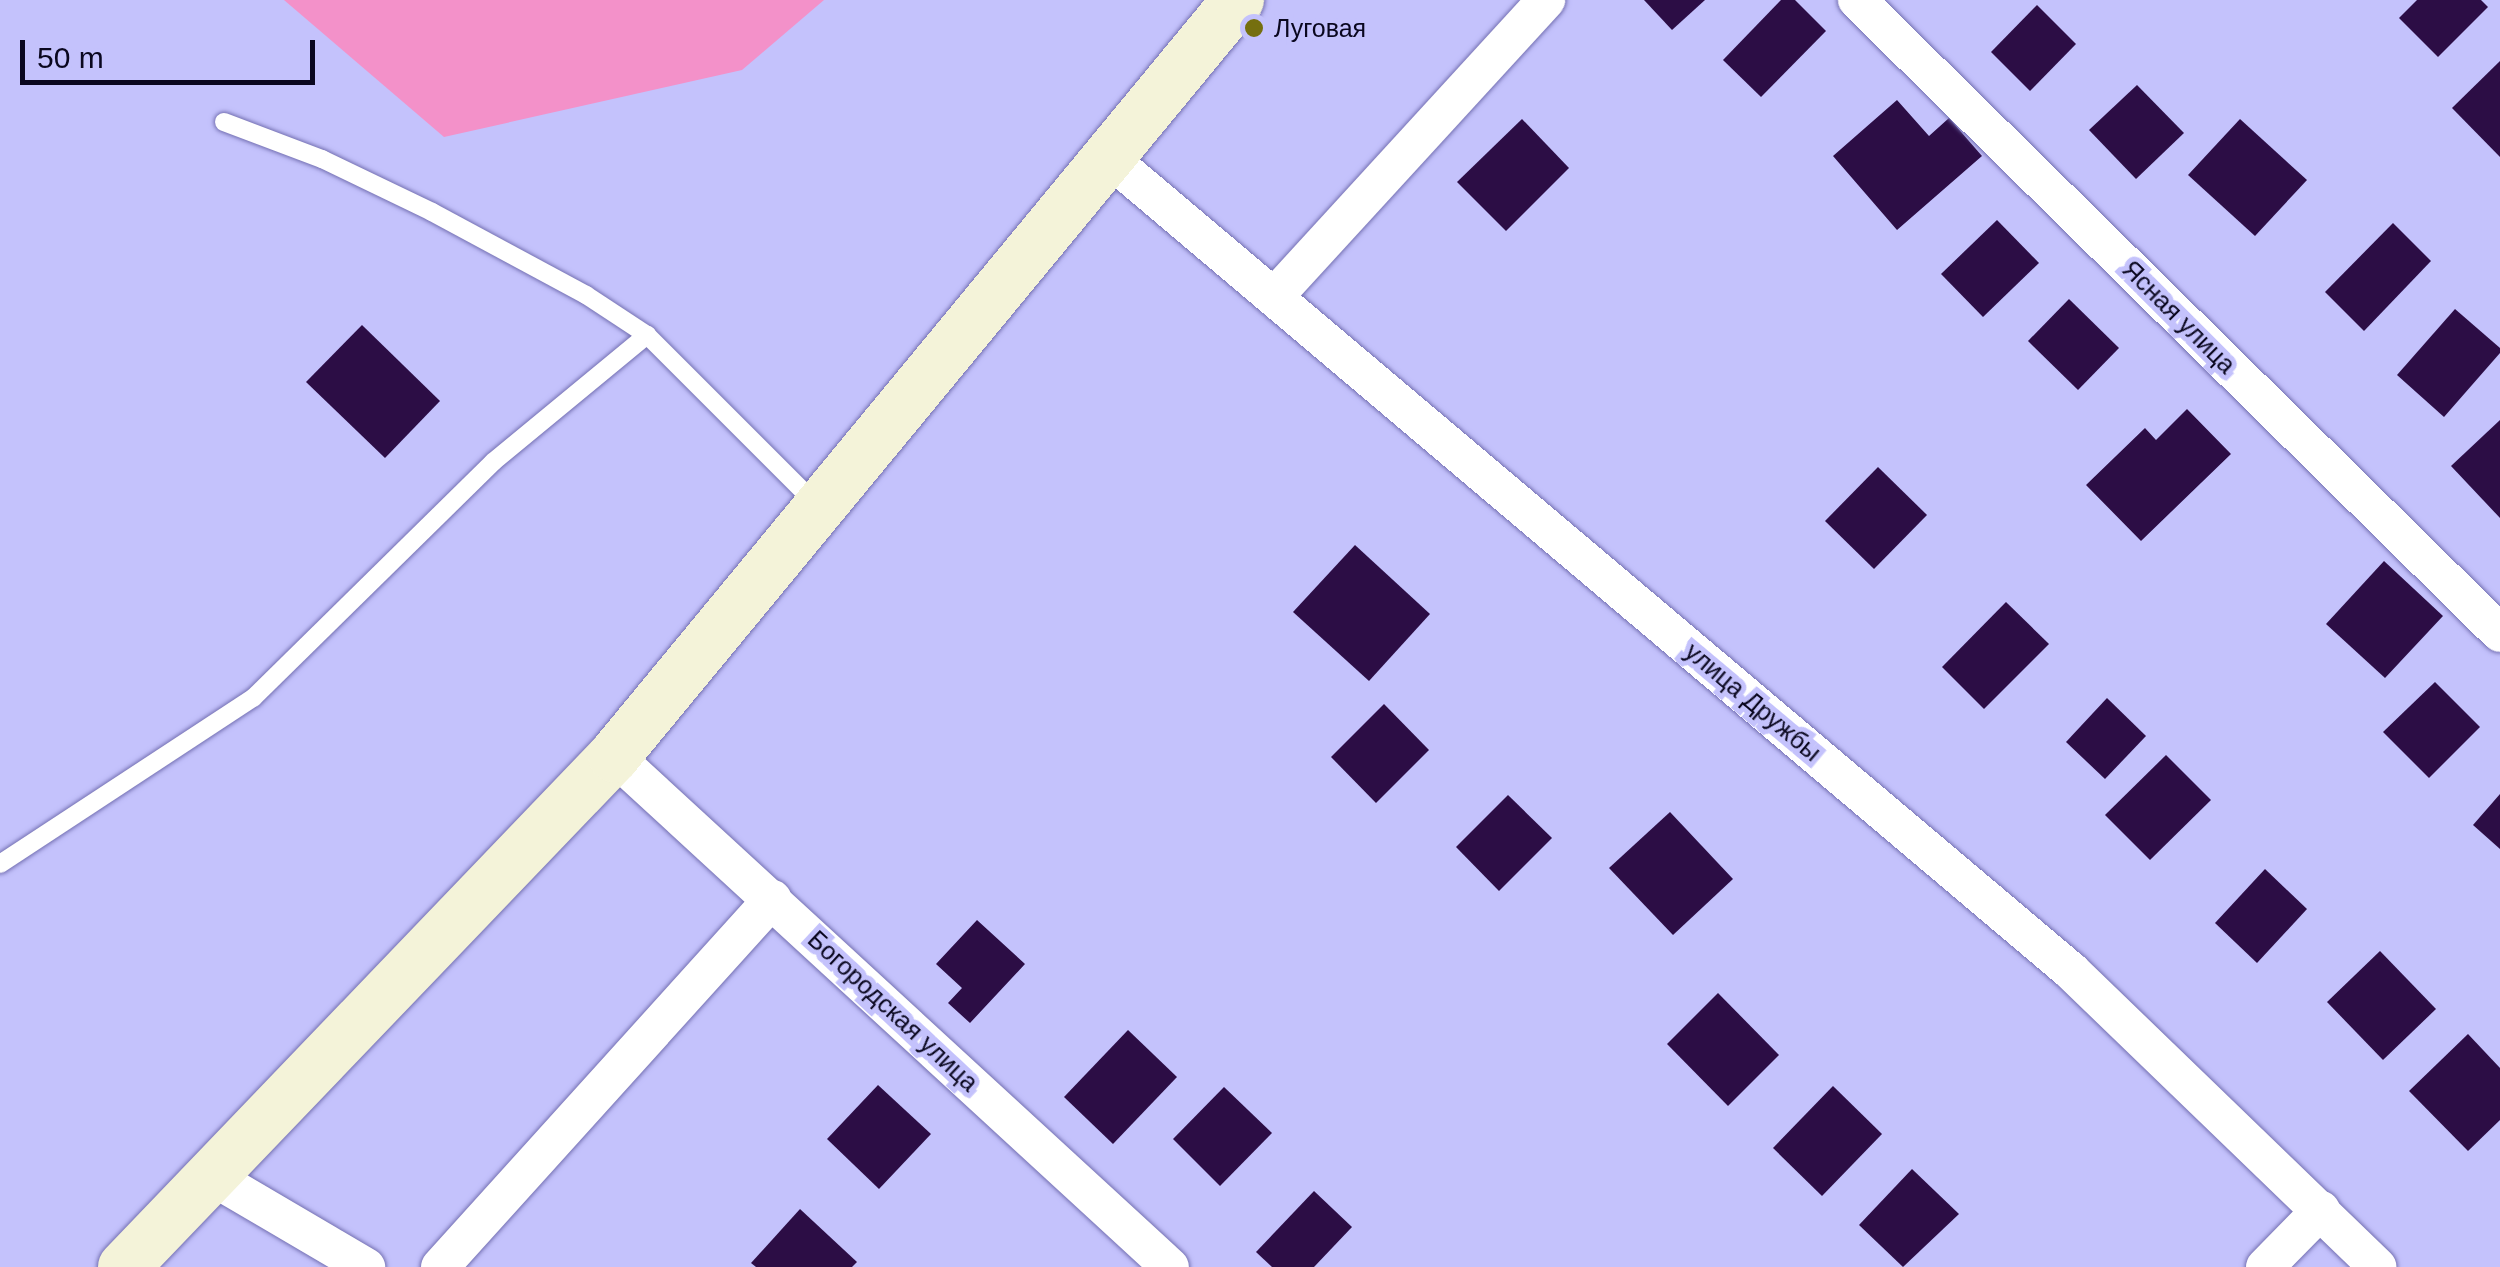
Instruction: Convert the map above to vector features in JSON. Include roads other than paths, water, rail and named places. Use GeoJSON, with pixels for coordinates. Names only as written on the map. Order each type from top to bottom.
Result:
{"type":"FeatureCollection","features":[{"type":"Feature","properties":{"kind":"main road"},"geometry":{"type":"LineString","coordinates":[[124,1267],[614,756],[1238,0]]}},
{"type":"Feature","properties":{"kind":"street"},"geometry":{"type":"LineString","coordinates":[[1274,297],[1546,0]]}},
{"type":"Feature","properties":{"kind":"street","name":"Ясная улица"},"geometry":{"type":"LineString","coordinates":[[1857,0],[2500,634]]}},
{"type":"Feature","properties":{"kind":"street","name":"улица Дружбы"},"geometry":{"type":"LineString","coordinates":[[1109,158],[2070,971],[2378,1267]]}},
{"type":"Feature","properties":{"kind":"street","name":"Богородская улица"},"geometry":{"type":"LineString","coordinates":[[614,756],[1170,1267]]}},
{"type":"Feature","properties":{"kind":"street"},"geometry":{"type":"LineString","coordinates":[[440,1267],[773,900]]}},
{"type":"Feature","properties":{"kind":"street"},"geometry":{"type":"LineString","coordinates":[[211,1176],[366,1267]]}},
{"type":"Feature","properties":{"kind":"street"},"geometry":{"type":"LineString","coordinates":[[2265,1267],[2321,1210]]}},
{"type":"Feature","properties":{"kind":"lane"},"geometry":{"type":"LineString","coordinates":[[224,122],[322,159],[432,212],[586,295],[647,335],[820,508]]}},
{"type":"Feature","properties":{"kind":"lane"},"geometry":{"type":"LineString","coordinates":[[0,864],[253,698],[493,462],[647,335]]}},
{"type":"Feature","properties":{"kind":"place","name":"Луговая"},"geometry":{"type":"Point","coordinates":[1254,28]}}]}
